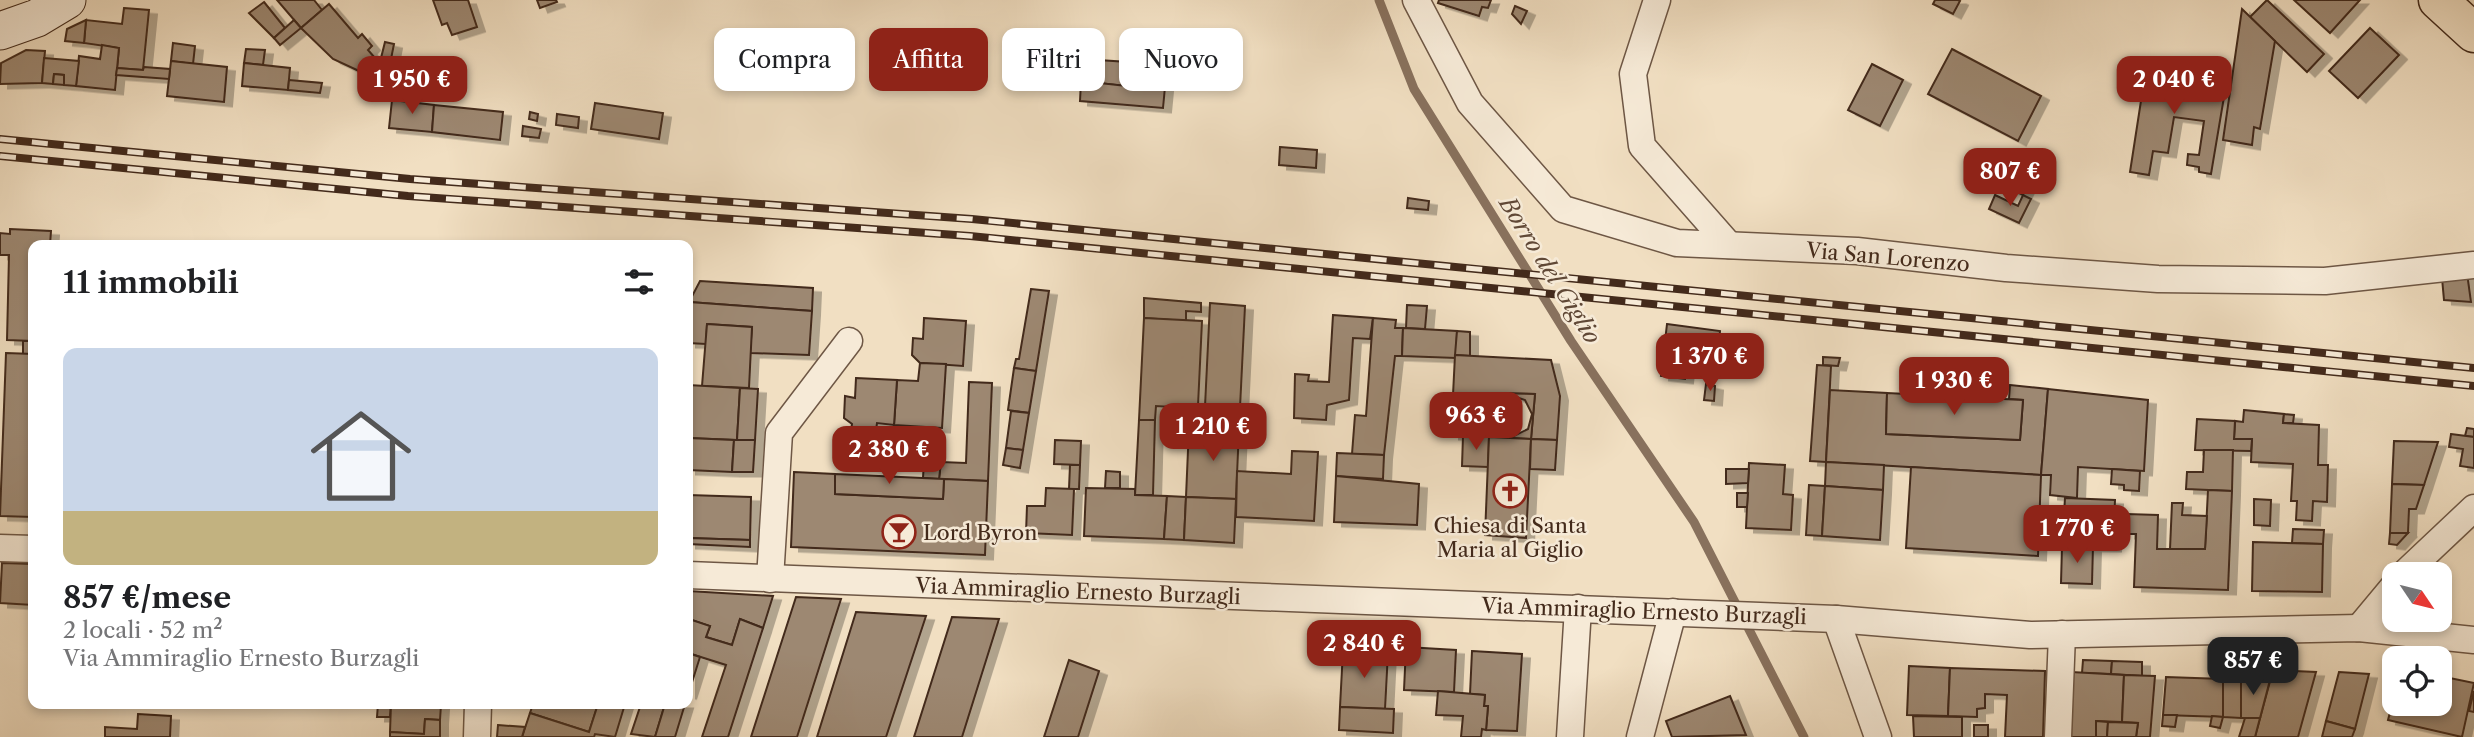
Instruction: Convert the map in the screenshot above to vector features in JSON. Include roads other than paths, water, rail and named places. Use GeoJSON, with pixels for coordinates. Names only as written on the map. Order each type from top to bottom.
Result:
{"type":"FeatureCollection","features":[{"type":"Feature","properties":{"kind":"main road"},"geometry":{"type":"LineString","coordinates":[[2438,0],[2474,33]]}},
{"type":"Feature","properties":{"kind":"street"},"geometry":{"type":"LineString","coordinates":[[0,31],[37,18],[67,0]]}},
{"type":"Feature","properties":{"kind":"street","name":"Via San Lorenzo"},"geometry":{"type":"LineString","coordinates":[[1416,0],[1470,103],[1563,209],[1677,243],[1857,251],[2006,268],[2158,279],[2325,281],[2474,265]]}},
{"type":"Feature","properties":{"kind":"street"},"geometry":{"type":"LineString","coordinates":[[1657,0],[1633,74],[1642,146],[1729,245]]}},
{"type":"Feature","properties":{"kind":"street"},"geometry":{"type":"LineString","coordinates":[[770,579],[779,433],[849,341]]}},
{"type":"Feature","properties":{"kind":"street"},"geometry":{"type":"LineString","coordinates":[[2417,562],[2474,508]]}},
{"type":"Feature","properties":{"kind":"street"},"geometry":{"type":"LineString","coordinates":[[0,548],[28,548]]}},
{"type":"Feature","properties":{"kind":"street","name":"Via Ammiraglio Ernesto Burzagli"},"geometry":{"type":"LineString","coordinates":[[693,575],[1836,619],[2030,635],[2359,628],[2474,640]]}},
{"type":"Feature","properties":{"kind":"street"},"geometry":{"type":"LineString","coordinates":[[2359,628],[2382,600]]}},
{"type":"Feature","properties":{"kind":"street"},"geometry":{"type":"LineString","coordinates":[[1570,737],[1578,608]]}},
{"type":"Feature","properties":{"kind":"street"},"geometry":{"type":"LineString","coordinates":[[1640,737],[1682,613]]}},
{"type":"Feature","properties":{"kind":"street"},"geometry":{"type":"LineString","coordinates":[[1836,619],[1878,737]]}},
{"type":"Feature","properties":{"kind":"street"},"geometry":{"type":"LineString","coordinates":[[2058,737],[2062,635]]}},
{"type":"Feature","properties":{"kind":"street"},"geometry":{"type":"LineString","coordinates":[[477,737],[478,709]]}},
{"type":"Feature","properties":{"kind":"waterway","name":"Borro del Giglio"},"geometry":{"type":"LineString","coordinates":[[1379,0],[1414,89],[1571,341],[1694,522],[1804,737]]}},
{"type":"Feature","properties":{"kind":"railway"},"geometry":{"type":"LineString","coordinates":[[0,139],[410,179],[972,219],[2474,368]]}},
{"type":"Feature","properties":{"kind":"railway"},"geometry":{"type":"LineString","coordinates":[[0,156],[408,196],[970,236],[2474,386]]}},
{"type":"Feature","properties":{"kind":"place","name":"Chiesa di Santa Maria al Giglio"},"geometry":{"type":"Point","coordinates":[1510,491]}},
{"type":"Feature","properties":{"kind":"place","name":"Lord Byron"},"geometry":{"type":"Point","coordinates":[899,532]}}]}
